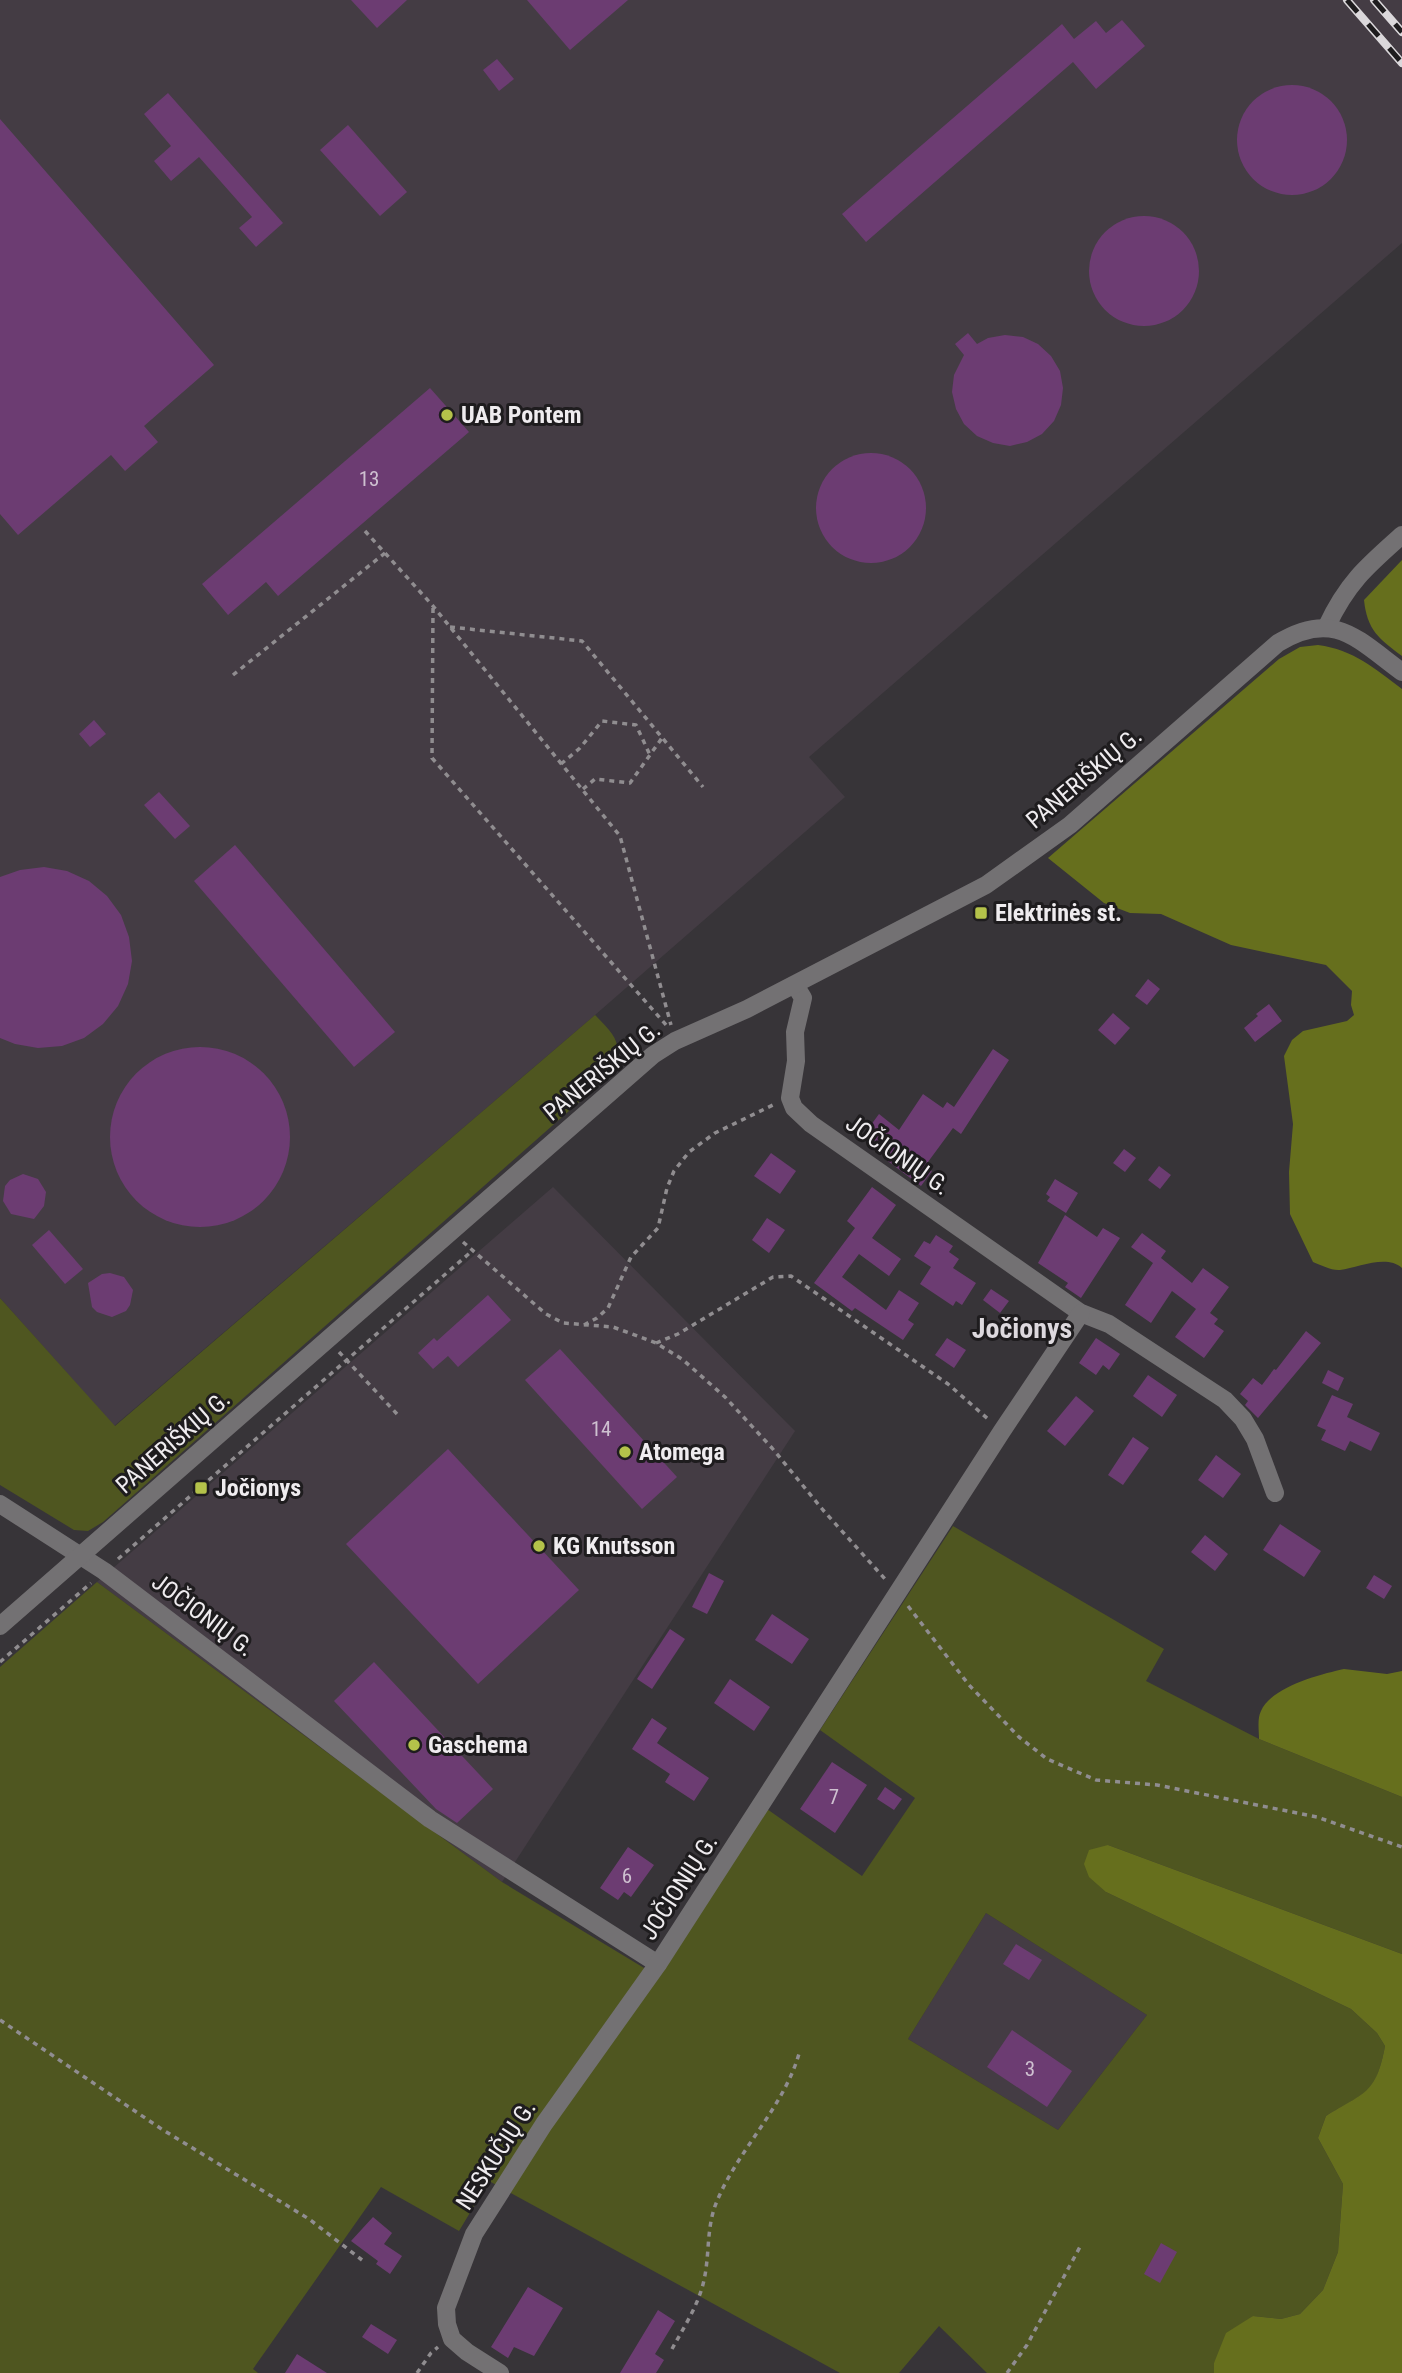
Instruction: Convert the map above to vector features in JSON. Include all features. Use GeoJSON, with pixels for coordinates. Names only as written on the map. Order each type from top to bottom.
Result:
{"type":"FeatureCollection","features":[{"type":"Feature","properties":{"kind":"street"},"geometry":{"type":"LineString","coordinates":[[1402,535],[1361,572],[1337,605],[1327,626],[1362,643],[1402,672]]}},
{"type":"Feature","properties":{"kind":"street","name":"PANERIŠKIŲ G."},"geometry":{"type":"LineString","coordinates":[[0,1626],[653,1055],[675,1041],[795,985],[986,885],[1070,825],[1278,643],[1294,633],[1312,627],[1327,626]]}},
{"type":"Feature","properties":{"kind":"street"},"geometry":{"type":"LineString","coordinates":[[790,1098],[796,1061],[796,1032],[803,1004],[803,998],[795,985]]}},
{"type":"Feature","properties":{"kind":"street","name":"JOČIONIŲ G."},"geometry":{"type":"LineString","coordinates":[[790,1098],[794,1108],[811,1124],[1081,1313],[1109,1324],[1225,1400],[1244,1419],[1255,1439],[1275,1493]]}},
{"type":"Feature","properties":{"kind":"street","name":"JOČIONIŲ G."},"geometry":{"type":"LineString","coordinates":[[0,1504],[104,1571],[430,1819],[658,1964],[1081,1313]]}},
{"type":"Feature","properties":{"kind":"street","name":"NESKUČIŲ G."},"geometry":{"type":"LineString","coordinates":[[452,2339],[446,2308],[474,2234],[544,2124],[658,1964]]}},
{"type":"Feature","properties":{"kind":"street"},"geometry":{"type":"LineString","coordinates":[[452,2339],[500,2373]]}},
{"type":"Feature","properties":{"kind":"path"},"geometry":{"type":"LineString","coordinates":[[365,531],[433,606],[620,836],[673,1033],[432,758],[433,606]]}},
{"type":"Feature","properties":{"kind":"path"},"geometry":{"type":"LineString","coordinates":[[233,675],[385,553]]}},
{"type":"Feature","properties":{"kind":"path"},"geometry":{"type":"LineString","coordinates":[[450,627],[582,641],[703,787]]}},
{"type":"Feature","properties":{"kind":"path"},"geometry":{"type":"LineString","coordinates":[[561,764],[580,748],[602,721],[636,724],[650,755]]}},
{"type":"Feature","properties":{"kind":"path"},"geometry":{"type":"LineString","coordinates":[[583,789],[595,779],[630,783],[662,738]]}},
{"type":"Feature","properties":{"kind":"path"},"geometry":{"type":"LineString","coordinates":[[583,1325],[608,1308],[631,1257],[658,1228],[667,1188],[674,1171],[689,1152],[715,1133],[790,1098]]}},
{"type":"Feature","properties":{"kind":"path"},"geometry":{"type":"LineString","coordinates":[[453,1231],[472,1251],[510,1281],[545,1314],[563,1323],[613,1327],[656,1343],[682,1359],[725,1397],[898,1594],[969,1685],[1019,1737],[1047,1759],[1096,1780],[1157,1785],[1317,1817],[1402,1847]]}},
{"type":"Feature","properties":{"kind":"path"},"geometry":{"type":"LineString","coordinates":[[0,1662],[472,1251]]}},
{"type":"Feature","properties":{"kind":"path"},"geometry":{"type":"LineString","coordinates":[[656,1343],[678,1334],[774,1277],[791,1276],[948,1384],[1002,1431]]}},
{"type":"Feature","properties":{"kind":"path"},"geometry":{"type":"LineString","coordinates":[[328,1340],[397,1414]]}},
{"type":"Feature","properties":{"kind":"path"},"geometry":{"type":"LineString","coordinates":[[0,2021],[163,2130],[309,2219],[362,2260]]}},
{"type":"Feature","properties":{"kind":"path"},"geometry":{"type":"LineString","coordinates":[[672,2348],[696,2304],[704,2280],[709,2224],[718,2200],[733,2170],[794,2073],[800,2050]]}},
{"type":"Feature","properties":{"kind":"path"},"geometry":{"type":"LineString","coordinates":[[1007,2373],[1027,2345],[1081,2245]]}},
{"type":"Feature","properties":{"kind":"path"},"geometry":{"type":"LineString","coordinates":[[417,2373],[431,2353],[452,2339]]}},
{"type":"Feature","properties":{"kind":"shaded area"},"geometry":{"type":"Polygon","coordinates":[[[0,0],[1402,0],[1402,243],[809,757],[845,797],[595,1015],[114,1426],[0,1298],[0,0]]]}},
{"type":"Feature","properties":{"kind":"shaded area"},"geometry":{"type":"Polygon","coordinates":[[[553,1187],[795,1431],[502,1882],[97,1582],[553,1187]]]}},
{"type":"Feature","properties":{"kind":"shaded area"},"geometry":{"type":"Polygon","coordinates":[[[986,1913],[1147,2015],[1058,2130],[908,2039],[986,1913]]]}},
{"type":"Feature","properties":{"kind":"green space"},"geometry":{"type":"Polygon","coordinates":[[[1402,560],[1402,656],[1371,626],[1364,600],[1402,560]]]}},
{"type":"Feature","properties":{"kind":"green space"},"geometry":{"type":"Polygon","coordinates":[[[1318,645],[1353,656],[1402,689],[1402,1268],[1388,1262],[1380,1262],[1337,1270],[1313,1262],[1290,1214],[1289,1172],[1293,1124],[1284,1056],[1292,1040],[1303,1031],[1347,1021],[1354,1015],[1351,1005],[1352,991],[1326,965],[1231,945],[1161,914],[1130,913],[1104,903],[1048,858],[1279,659],[1300,647],[1318,645]]]}},
{"type":"Feature","properties":{"kind":"green space"},"geometry":{"type":"Polygon","coordinates":[[[595,1015],[616,1041],[616,1063],[612,1073],[103,1522],[88,1531],[74,1530],[0,1485],[0,1298],[115,1426],[595,1015]]]}},
{"type":"Feature","properties":{"kind":"green space"},"geometry":{"type":"Polygon","coordinates":[[[953,1526],[1164,1649],[1146,1681],[1259,1739],[1402,1797],[1402,1954],[1108,1845],[1106,1892],[1351,2009],[1377,2033],[1385,2046],[1373,2083],[1359,2096],[1326,2116],[1318,2138],[1343,2184],[1338,2252],[1323,2290],[1300,2314],[1281,2319],[1253,2316],[1214,2363],[1214,2373],[987,2373],[939,2326],[899,2373],[840,2373],[489,2181],[459,2231],[381,2187],[253,2369],[258,2373],[0,2373],[0,1667],[97,1582],[502,1882],[659,1977],[767,1809],[862,1876],[915,1798],[820,1730],[953,1526]],[[986,1913],[908,2039],[1058,2130],[1147,2015],[986,1913]]]}},
{"type":"Feature","properties":{"kind":"green space"},"geometry":{"type":"Polygon","coordinates":[[[1344,1669],[1387,1674],[1402,1671],[1402,1797],[1259,1739],[1260,1714],[1266,1703],[1275,1695],[1298,1683],[1344,1669]]]}},
{"type":"Feature","properties":{"kind":"green space"},"geometry":{"type":"Polygon","coordinates":[[[1108,1845],[1402,1954],[1402,2373],[1214,2373],[1214,2363],[1226,2333],[1253,2316],[1281,2319],[1300,2314],[1323,2290],[1338,2252],[1343,2184],[1318,2138],[1326,2116],[1359,2096],[1372,2083],[1385,2046],[1377,2033],[1351,2009],[1106,1892],[1089,1877],[1084,1864],[1089,1850],[1108,1845]]]}},
{"type":"Feature","properties":{"kind":"building"},"geometry":{"type":"Polygon","coordinates":[[[351,0],[407,0],[377,28],[351,0]]]}},
{"type":"Feature","properties":{"kind":"building"},"geometry":{"type":"Polygon","coordinates":[[[527,0],[628,0],[570,50],[527,0]]]}},
{"type":"Feature","properties":{"kind":"building"},"geometry":{"type":"Polygon","coordinates":[[[1122,20],[1145,46],[1096,89],[1073,62],[866,242],[842,214],[1062,24],[1074,39],[1096,21],[1106,33],[1122,20]]]}},
{"type":"Feature","properties":{"kind":"building"},"geometry":{"type":"Polygon","coordinates":[[[497,59],[514,79],[499,91],[483,70],[497,59]]]}},
{"type":"Feature","properties":{"kind":"building"},"geometry":{"type":"Polygon","coordinates":[[[1292,85],[1313,89],[1331,101],[1343,119],[1347,140],[1343,161],[1331,179],[1313,191],[1292,195],[1271,191],[1253,179],[1241,161],[1237,140],[1241,119],[1253,101],[1271,89],[1292,85]]]}},
{"type":"Feature","properties":{"kind":"building"},"geometry":{"type":"Polygon","coordinates":[[[168,93],[283,223],[256,247],[239,228],[252,217],[199,157],[171,181],[154,161],[171,146],[144,114],[168,93]]]}},
{"type":"Feature","properties":{"kind":"building"},"geometry":{"type":"Polygon","coordinates":[[[0,119],[214,365],[144,426],[158,442],[125,471],[111,455],[18,535],[0,514],[0,119]]]}},
{"type":"Feature","properties":{"kind":"building"},"geometry":{"type":"Polygon","coordinates":[[[348,125],[407,192],[380,216],[320,150],[348,125]]]}},
{"type":"Feature","properties":{"kind":"building"},"geometry":{"type":"Polygon","coordinates":[[[1144,216],[1165,220],[1183,232],[1195,250],[1199,271],[1195,292],[1183,310],[1165,322],[1144,326],[1123,322],[1105,310],[1093,292],[1089,271],[1093,250],[1105,232],[1123,220],[1144,216]]]}},
{"type":"Feature","properties":{"kind":"building"},"geometry":{"type":"Polygon","coordinates":[[[968,333],[977,344],[988,338],[1005,335],[1023,337],[1038,344],[1051,356],[1060,371],[1063,388],[1061,405],[1054,421],[1042,434],[1027,442],[1010,446],[977,436],[964,424],[956,409],[952,392],[954,375],[964,355],[955,344],[968,333]]]}},
{"type":"Feature","properties":{"kind":"building"},"geometry":{"type":"Polygon","coordinates":[[[430,388],[469,432],[278,596],[266,582],[228,615],[202,584],[430,388]]]}},
{"type":"Feature","properties":{"kind":"building"},"geometry":{"type":"Polygon","coordinates":[[[871,453],[892,457],[910,469],[922,487],[926,508],[922,529],[910,547],[892,559],[871,563],[850,559],[832,547],[820,529],[816,508],[820,487],[832,469],[850,457],[871,453]]]}},
{"type":"Feature","properties":{"kind":"building"},"geometry":{"type":"Polygon","coordinates":[[[94,720],[106,734],[90,747],[79,734],[94,720]]]}},
{"type":"Feature","properties":{"kind":"building"},"geometry":{"type":"Polygon","coordinates":[[[159,792],[190,826],[175,839],[144,805],[159,792]]]}},
{"type":"Feature","properties":{"kind":"building"},"geometry":{"type":"Polygon","coordinates":[[[235,845],[395,1032],[354,1067],[194,881],[235,845]]]}},
{"type":"Feature","properties":{"kind":"building"},"geometry":{"type":"Polygon","coordinates":[[[44,867],[67,871],[89,881],[107,896],[121,915],[129,937],[132,961],[128,984],[118,1006],[103,1024],[84,1038],[62,1046],[38,1048],[0,1038],[0,877],[20,870],[44,867]]]}},
{"type":"Feature","properties":{"kind":"building"},"geometry":{"type":"Polygon","coordinates":[[[1148,979],[1160,989],[1147,1005],[1135,996],[1148,979]]]}},
{"type":"Feature","properties":{"kind":"building"},"geometry":{"type":"Polygon","coordinates":[[[1269,1004],[1282,1021],[1255,1042],[1244,1028],[1269,1004]]]}},
{"type":"Feature","properties":{"kind":"building"},"geometry":{"type":"Polygon","coordinates":[[[1113,1013],[1130,1028],[1115,1045],[1098,1030],[1113,1013]]]}},
{"type":"Feature","properties":{"kind":"building"},"geometry":{"type":"Polygon","coordinates":[[[200,1047],[234,1054],[264,1073],[283,1103],[290,1137],[283,1171],[264,1201],[234,1220],[200,1227],[166,1220],[136,1201],[117,1171],[110,1137],[117,1103],[136,1073],[166,1054],[200,1047]]]}},
{"type":"Feature","properties":{"kind":"building"},"geometry":{"type":"Polygon","coordinates":[[[993,1049],[1009,1060],[961,1134],[953,1128],[925,1166],[932,1171],[921,1186],[885,1159],[890,1153],[865,1133],[879,1114],[899,1130],[923,1094],[943,1108],[947,1102],[954,1107],[993,1049]]]}},
{"type":"Feature","properties":{"kind":"building"},"geometry":{"type":"Polygon","coordinates":[[[1124,1149],[1136,1158],[1125,1172],[1113,1163],[1124,1149]]]}},
{"type":"Feature","properties":{"kind":"building"},"geometry":{"type":"Polygon","coordinates":[[[771,1153],[796,1171],[780,1194],[754,1176],[771,1153]]]}},
{"type":"Feature","properties":{"kind":"building"},"geometry":{"type":"Polygon","coordinates":[[[1159,1166],[1171,1175],[1160,1189],[1148,1180],[1159,1166]]]}},
{"type":"Feature","properties":{"kind":"building"},"geometry":{"type":"Polygon","coordinates":[[[23,1174],[38,1179],[46,1192],[44,1206],[34,1219],[11,1214],[3,1201],[5,1186],[10,1180],[23,1174]]]}},
{"type":"Feature","properties":{"kind":"building"},"geometry":{"type":"Polygon","coordinates":[[[1055,1179],[1078,1193],[1066,1213],[1047,1201],[1050,1197],[1046,1194],[1055,1179]]]}},
{"type":"Feature","properties":{"kind":"building"},"geometry":{"type":"Polygon","coordinates":[[[872,1187],[896,1205],[872,1238],[901,1259],[889,1276],[859,1254],[842,1277],[886,1310],[899,1290],[919,1303],[908,1320],[914,1324],[903,1340],[855,1308],[852,1311],[814,1283],[855,1228],[847,1221],[872,1187]]]}},
{"type":"Feature","properties":{"kind":"building"},"geometry":{"type":"Polygon","coordinates":[[[1065,1215],[1097,1237],[1103,1228],[1120,1238],[1081,1298],[1065,1287],[1068,1283],[1038,1263],[1065,1215]]]}},
{"type":"Feature","properties":{"kind":"building"},"geometry":{"type":"Polygon","coordinates":[[[767,1218],[785,1230],[769,1253],[752,1240],[767,1218]]]}},
{"type":"Feature","properties":{"kind":"building"},"geometry":{"type":"Polygon","coordinates":[[[49,1230],[83,1269],[65,1284],[32,1245],[49,1230]]]}},
{"type":"Feature","properties":{"kind":"building"},"geometry":{"type":"Polygon","coordinates":[[[1142,1233],[1166,1251],[1161,1258],[1192,1283],[1203,1268],[1229,1287],[1210,1313],[1218,1319],[1214,1324],[1224,1331],[1204,1358],[1175,1337],[1196,1309],[1172,1291],[1151,1323],[1125,1305],[1153,1263],[1131,1247],[1142,1233]]]}},
{"type":"Feature","properties":{"kind":"building"},"geometry":{"type":"Polygon","coordinates":[[[936,1235],[953,1246],[949,1252],[959,1259],[953,1268],[976,1283],[962,1305],[956,1301],[953,1306],[920,1284],[931,1267],[914,1256],[924,1241],[930,1244],[936,1235]]]}},
{"type":"Feature","properties":{"kind":"building"},"geometry":{"type":"Polygon","coordinates":[[[102,1274],[124,1277],[133,1290],[126,1311],[112,1317],[97,1312],[92,1307],[88,1283],[102,1274]]]}},
{"type":"Feature","properties":{"kind":"building"},"geometry":{"type":"Polygon","coordinates":[[[991,1289],[1009,1301],[1000,1313],[983,1300],[991,1289]]]}},
{"type":"Feature","properties":{"kind":"building"},"geometry":{"type":"Polygon","coordinates":[[[488,1295],[511,1320],[458,1367],[448,1356],[433,1369],[418,1353],[434,1338],[437,1341],[488,1295]]]}},
{"type":"Feature","properties":{"kind":"building"},"geometry":{"type":"Polygon","coordinates":[[[1306,1331],[1321,1343],[1258,1418],[1245,1405],[1248,1401],[1240,1394],[1253,1378],[1262,1385],[1306,1331]]]}},
{"type":"Feature","properties":{"kind":"building"},"geometry":{"type":"Polygon","coordinates":[[[947,1338],[966,1350],[954,1368],[935,1355],[947,1338]]]}},
{"type":"Feature","properties":{"kind":"building"},"geometry":{"type":"Polygon","coordinates":[[[1096,1338],[1120,1354],[1109,1370],[1103,1365],[1096,1375],[1079,1363],[1096,1338]]]}},
{"type":"Feature","properties":{"kind":"building"},"geometry":{"type":"Polygon","coordinates":[[[560,1349],[677,1477],[642,1509],[525,1380],[560,1349]]]}},
{"type":"Feature","properties":{"kind":"building"},"geometry":{"type":"Polygon","coordinates":[[[1328,1370],[1344,1378],[1338,1391],[1322,1383],[1328,1370]]]}},
{"type":"Feature","properties":{"kind":"building"},"geometry":{"type":"Polygon","coordinates":[[[1148,1375],[1177,1395],[1162,1417],[1133,1396],[1148,1375]]]}},
{"type":"Feature","properties":{"kind":"building"},"geometry":{"type":"Polygon","coordinates":[[[1332,1395],[1353,1404],[1347,1417],[1380,1433],[1371,1451],[1350,1441],[1345,1451],[1321,1440],[1326,1430],[1317,1426],[1332,1395]]]}},
{"type":"Feature","properties":{"kind":"building"},"geometry":{"type":"Polygon","coordinates":[[[1076,1396],[1094,1411],[1065,1446],[1047,1431],[1076,1396]]]}},
{"type":"Feature","properties":{"kind":"building"},"geometry":{"type":"Polygon","coordinates":[[[1133,1437],[1149,1448],[1123,1485],[1108,1475],[1133,1437]]]}},
{"type":"Feature","properties":{"kind":"building"},"geometry":{"type":"Polygon","coordinates":[[[448,1449],[579,1590],[478,1684],[346,1544],[448,1449]]]}},
{"type":"Feature","properties":{"kind":"building"},"geometry":{"type":"Polygon","coordinates":[[[1216,1455],[1241,1474],[1223,1498],[1198,1480],[1216,1455]]]}},
{"type":"Feature","properties":{"kind":"building"},"geometry":{"type":"Polygon","coordinates":[[[1280,1524],[1321,1551],[1304,1577],[1263,1550],[1280,1524]]]}},
{"type":"Feature","properties":{"kind":"building"},"geometry":{"type":"Polygon","coordinates":[[[1205,1535],[1228,1554],[1215,1571],[1191,1552],[1205,1535]]]}},
{"type":"Feature","properties":{"kind":"building"},"geometry":{"type":"Polygon","coordinates":[[[709,1573],[724,1581],[707,1614],[692,1607],[709,1573]]]}},
{"type":"Feature","properties":{"kind":"building"},"geometry":{"type":"Polygon","coordinates":[[[1374,1575],[1392,1586],[1384,1599],[1366,1588],[1374,1575]]]}},
{"type":"Feature","properties":{"kind":"building"},"geometry":{"type":"Polygon","coordinates":[[[772,1614],[809,1639],[792,1664],[755,1640],[772,1614]]]}},
{"type":"Feature","properties":{"kind":"building"},"geometry":{"type":"Polygon","coordinates":[[[670,1629],[685,1639],[652,1689],[637,1679],[670,1629]]]}},
{"type":"Feature","properties":{"kind":"building","name":"Gaschema"},"geometry":{"type":"Polygon","coordinates":[[[374,1662],[493,1789],[457,1823],[436,1809],[334,1701],[374,1662]]]}},
{"type":"Feature","properties":{"kind":"building"},"geometry":{"type":"Polygon","coordinates":[[[730,1679],[770,1707],[754,1731],[714,1703],[730,1679]]]}},
{"type":"Feature","properties":{"kind":"building"},"geometry":{"type":"Polygon","coordinates":[[[652,1718],[667,1728],[657,1743],[709,1778],[694,1801],[665,1782],[670,1774],[632,1749],[652,1718]]]}},
{"type":"Feature","properties":{"kind":"building"},"geometry":{"type":"Polygon","coordinates":[[[832,1762],[867,1785],[835,1833],[800,1809],[832,1762]]]}},
{"type":"Feature","properties":{"kind":"building"},"geometry":{"type":"Polygon","coordinates":[[[885,1787],[902,1799],[894,1810],[877,1799],[885,1787]]]}},
{"type":"Feature","properties":{"kind":"building"},"geometry":{"type":"Polygon","coordinates":[[[628,1847],[654,1865],[631,1897],[624,1892],[618,1900],[600,1888],[628,1847]]]}},
{"type":"Feature","properties":{"kind":"building"},"geometry":{"type":"Polygon","coordinates":[[[1016,1944],[1042,1960],[1029,1980],[1003,1964],[1016,1944]]]}},
{"type":"Feature","properties":{"kind":"building"},"geometry":{"type":"Polygon","coordinates":[[[1012,2030],[1072,2071],[1047,2107],[987,2067],[1012,2030]]]}},
{"type":"Feature","properties":{"kind":"building"},"geometry":{"type":"Polygon","coordinates":[[[373,2217],[392,2233],[384,2244],[402,2256],[390,2274],[376,2264],[378,2261],[351,2241],[373,2217]]]}},
{"type":"Feature","properties":{"kind":"building"},"geometry":{"type":"Polygon","coordinates":[[[1161,2243],[1177,2252],[1160,2283],[1144,2274],[1161,2243]]]}},
{"type":"Feature","properties":{"kind":"building"},"geometry":{"type":"Polygon","coordinates":[[[528,2287],[563,2308],[534,2356],[514,2347],[508,2358],[491,2347],[528,2287]]]}},
{"type":"Feature","properties":{"kind":"building"},"geometry":{"type":"Polygon","coordinates":[[[658,2310],[675,2321],[655,2354],[664,2360],[656,2373],[620,2373],[658,2310]]]}},
{"type":"Feature","properties":{"kind":"building"},"geometry":{"type":"Polygon","coordinates":[[[371,2324],[397,2340],[388,2354],[362,2337],[371,2324]]]}},
{"type":"Feature","properties":{"kind":"building"},"geometry":{"type":"Polygon","coordinates":[[[297,2354],[327,2373],[285,2373],[297,2354]]]}},
{"type":"Feature","properties":{"kind":"railway"},"geometry":{"type":"LineString","coordinates":[[1347,0],[1402,63]]}},
{"type":"Feature","properties":{"kind":"railway"},"geometry":{"type":"LineString","coordinates":[[1374,0],[1402,32]]}},
{"type":"Feature","properties":{"kind":"place","name":"UAB Pontem"},"geometry":{"type":"Point","coordinates":[447,415]}},
{"type":"Feature","properties":{"kind":"place","name":"Elektrinės st."},"geometry":{"type":"Point","coordinates":[981,913]}},
{"type":"Feature","properties":{"kind":"place","name":"Atomega"},"geometry":{"type":"Point","coordinates":[625,1452]}},
{"type":"Feature","properties":{"kind":"place","name":"Jočionys"},"geometry":{"type":"Point","coordinates":[201,1488]}},
{"type":"Feature","properties":{"kind":"place","name":"KG Knutsson"},"geometry":{"type":"Point","coordinates":[539,1546]}},
{"type":"Feature","properties":{"kind":"place","name":"Gaschema"},"geometry":{"type":"Point","coordinates":[414,1745]}},
{"type":"Feature","properties":{"kind":"district","name":"Jočionys"},"geometry":{"type":"Point","coordinates":[1022,1328]}}]}
